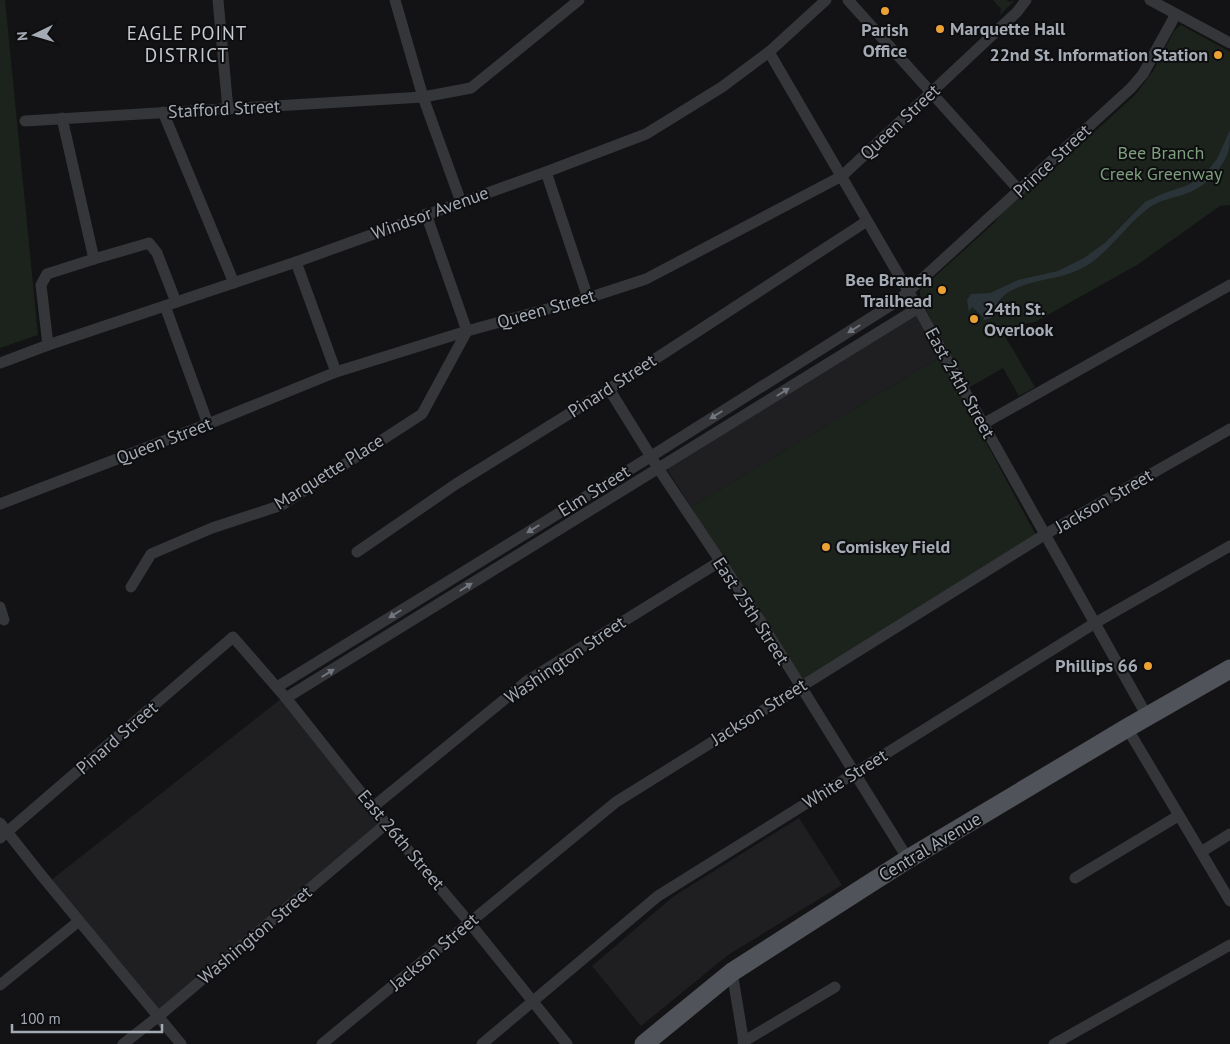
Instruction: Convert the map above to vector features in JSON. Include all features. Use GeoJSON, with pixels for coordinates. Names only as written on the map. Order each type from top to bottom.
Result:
{"type":"FeatureCollection","features":[{"type":"Feature","properties":{"kind":"main road","name":"Central Avenue"},"geometry":{"type":"LineString","coordinates":[[644,1044],[732,972],[908,859],[1126,728],[1230,669]]}},
{"type":"Feature","properties":{"kind":"street"},"geometry":{"type":"LineString","coordinates":[[218,0],[228,110]]}},
{"type":"Feature","properties":{"kind":"street"},"geometry":{"type":"LineString","coordinates":[[396,0],[423,97],[461,202]]}},
{"type":"Feature","properties":{"kind":"street","name":"Stafford Street"},"geometry":{"type":"LineString","coordinates":[[24,121],[423,97],[471,88],[579,0]]}},
{"type":"Feature","properties":{"kind":"street","name":"Windsor Avenue"},"geometry":{"type":"LineString","coordinates":[[0,363],[48,345],[296,262],[646,134],[722,87],[769,52],[826,0]]}},
{"type":"Feature","properties":{"kind":"street"},"geometry":{"type":"LineString","coordinates":[[848,0],[1019,190]]}},
{"type":"Feature","properties":{"kind":"street","name":"Queen Street"},"geometry":{"type":"LineString","coordinates":[[0,504],[208,424],[336,372],[467,330],[588,298],[646,279],[842,176],[1017,12],[1026,0]]}},
{"type":"Feature","properties":{"kind":"street"},"geometry":{"type":"LineString","coordinates":[[1150,0],[1230,43]]}},
{"type":"Feature","properties":{"kind":"street","name":"Prince Street"},"geometry":{"type":"LineString","coordinates":[[909,292],[1135,83],[1143,74],[1176,14]]}},
{"type":"Feature","properties":{"kind":"street","name":"East 24th Street"},"geometry":{"type":"LineString","coordinates":[[769,52],[909,292],[1147,716]]}},
{"type":"Feature","properties":{"kind":"street"},"geometry":{"type":"LineString","coordinates":[[163,112],[234,283]]}},
{"type":"Feature","properties":{"kind":"street"},"geometry":{"type":"LineString","coordinates":[[62,118],[94,259]]}},
{"type":"Feature","properties":{"kind":"street"},"geometry":{"type":"LineString","coordinates":[[546,172],[588,298]]}},
{"type":"Feature","properties":{"kind":"street"},"geometry":{"type":"LineString","coordinates":[[426,214],[467,330]]}},
{"type":"Feature","properties":{"kind":"street","name":"Pinard Street"},"geometry":{"type":"LineString","coordinates":[[357,552],[456,484],[609,389],[867,220]]}},
{"type":"Feature","properties":{"kind":"street"},"geometry":{"type":"LineString","coordinates":[[48,345],[41,285],[47,274],[149,243],[157,252],[170,304],[208,424]]}},
{"type":"Feature","properties":{"kind":"street"},"geometry":{"type":"LineString","coordinates":[[296,262],[336,372]]}},
{"type":"Feature","properties":{"kind":"street"},"geometry":{"type":"LineString","coordinates":[[983,424],[1230,285]]}},
{"type":"Feature","properties":{"kind":"street","name":"Elm Street"},"geometry":{"type":"LineString","coordinates":[[276,687],[650,456],[909,292]]}},
{"type":"Feature","properties":{"kind":"street","name":"Elm Street"},"geometry":{"type":"LineString","coordinates":[[286,698],[918,308]]}},
{"type":"Feature","properties":{"kind":"street","name":"Marquette Place"},"geometry":{"type":"LineString","coordinates":[[131,587],[151,554],[212,528],[282,505],[422,414],[467,330]]}},
{"type":"Feature","properties":{"kind":"street","name":"East 25th Street"},"geometry":{"type":"LineString","coordinates":[[609,389],[650,456],[759,620],[908,859]]}},
{"type":"Feature","properties":{"kind":"street","name":"Jackson Street"},"geometry":{"type":"LineString","coordinates":[[322,1044],[616,802],[1044,535],[1230,429]]}},
{"type":"Feature","properties":{"kind":"street","name":"White Street"},"geometry":{"type":"LineString","coordinates":[[482,1044],[658,896],[1095,624],[1230,546]]}},
{"type":"Feature","properties":{"kind":"street","name":"Washington Street"},"geometry":{"type":"LineString","coordinates":[[373,807],[527,681],[719,562]]}},
{"type":"Feature","properties":{"kind":"street"},"geometry":{"type":"LineString","coordinates":[[0,607],[4,620]]}},
{"type":"Feature","properties":{"kind":"street","name":"Pinard Street"},"geometry":{"type":"LineString","coordinates":[[4,835],[233,637]]}},
{"type":"Feature","properties":{"kind":"street","name":"East 26th Street"},"geometry":{"type":"LineString","coordinates":[[233,637],[286,698],[386,824],[469,922],[567,1044]]}},
{"type":"Feature","properties":{"kind":"street"},"geometry":{"type":"LineString","coordinates":[[1126,728],[1230,901]]}},
{"type":"Feature","properties":{"kind":"street"},"geometry":{"type":"LineString","coordinates":[[1075,878],[1178,816]]}},
{"type":"Feature","properties":{"kind":"street"},"geometry":{"type":"LineString","coordinates":[[0,823],[4,835],[42,876],[181,1044]]}},
{"type":"Feature","properties":{"kind":"street","name":"Washington Street"},"geometry":{"type":"LineString","coordinates":[[124,1044],[386,824]]}},
{"type":"Feature","properties":{"kind":"street"},"geometry":{"type":"LineString","coordinates":[[1200,852],[1230,834]]}},
{"type":"Feature","properties":{"kind":"street"},"geometry":{"type":"LineString","coordinates":[[0,985],[79,921]]}},
{"type":"Feature","properties":{"kind":"street"},"geometry":{"type":"LineString","coordinates":[[1054,1044],[1230,945]]}},
{"type":"Feature","properties":{"kind":"street"},"geometry":{"type":"LineString","coordinates":[[732,972],[744,1043],[835,988]]}},
{"type":"Feature","properties":{"kind":"shaded area"},"geometry":{"type":"Polygon","coordinates":[[[1230,130],[1229,149],[1226,157],[1212,177],[1192,191],[1150,207],[1133,221],[1095,260],[1078,270],[1024,285],[1007,293],[1000,299],[996,308],[998,308],[991,318],[983,320],[984,318],[972,307],[969,312],[967,300],[971,294],[990,293],[1018,280],[1058,271],[1084,258],[1106,242],[1145,202],[1188,185],[1204,175],[1217,159],[1230,130]]]}},
{"type":"Feature","properties":{"kind":"shaded area"},"geometry":{"type":"Polygon","coordinates":[[[916,315],[940,357],[691,507],[667,468],[916,315]]]}},
{"type":"Feature","properties":{"kind":"shaded area"},"geometry":{"type":"Polygon","coordinates":[[[282,698],[381,822],[153,1017],[45,885],[282,698]]]}},
{"type":"Feature","properties":{"kind":"shaded area"},"geometry":{"type":"Polygon","coordinates":[[[799,818],[842,885],[728,955],[641,1026],[592,966],[674,896],[799,818]]]}},
{"type":"Feature","properties":{"kind":"green space"},"geometry":{"type":"Polygon","coordinates":[[[0,0],[5,0],[38,335],[0,348],[0,0]]]}},
{"type":"Feature","properties":{"kind":"green space"},"geometry":{"type":"Polygon","coordinates":[[[993,0],[1006,0],[1010,2],[1015,0],[1000,15],[1001,9],[993,0]]]}},
{"type":"Feature","properties":{"kind":"green space","name":"Bee Branch Creek Greenway"},"geometry":{"type":"Polygon","coordinates":[[[1181,25],[1230,52],[1230,205],[1220,206],[1137,265],[1035,322],[1019,325],[1003,333],[1035,387],[1019,396],[1003,368],[968,388],[920,299],[920,290],[994,223],[1013,197],[1028,182],[1045,177],[1136,94],[1153,71],[1174,31],[1181,25]]]}},
{"type":"Feature","properties":{"kind":"green space"},"geometry":{"type":"Polygon","coordinates":[[[940,357],[1038,539],[800,686],[691,507],[940,357]]]}},
{"type":"Feature","properties":{"kind":"place","name":"Parish Office"},"geometry":{"type":"Point","coordinates":[885,11]}},
{"type":"Feature","properties":{"kind":"place","name":"Marquette Hall"},"geometry":{"type":"Point","coordinates":[940,29]}},
{"type":"Feature","properties":{"kind":"place","name":"22nd St. Information Station"},"geometry":{"type":"Point","coordinates":[1218,55]}},
{"type":"Feature","properties":{"kind":"place","name":"Bee Branch Trailhead"},"geometry":{"type":"Point","coordinates":[942,290]}},
{"type":"Feature","properties":{"kind":"place","name":"24th St. Overlook"},"geometry":{"type":"Point","coordinates":[974,319]}},
{"type":"Feature","properties":{"kind":"place","name":"Comiskey Field"},"geometry":{"type":"Point","coordinates":[826,547]}},
{"type":"Feature","properties":{"kind":"place","name":"Phillips 66"},"geometry":{"type":"Point","coordinates":[1148,666]}},
{"type":"Feature","properties":{"kind":"district","name":"EAGLE POINT DISTRICT"},"geometry":{"type":"Point","coordinates":[187,44]}}]}
